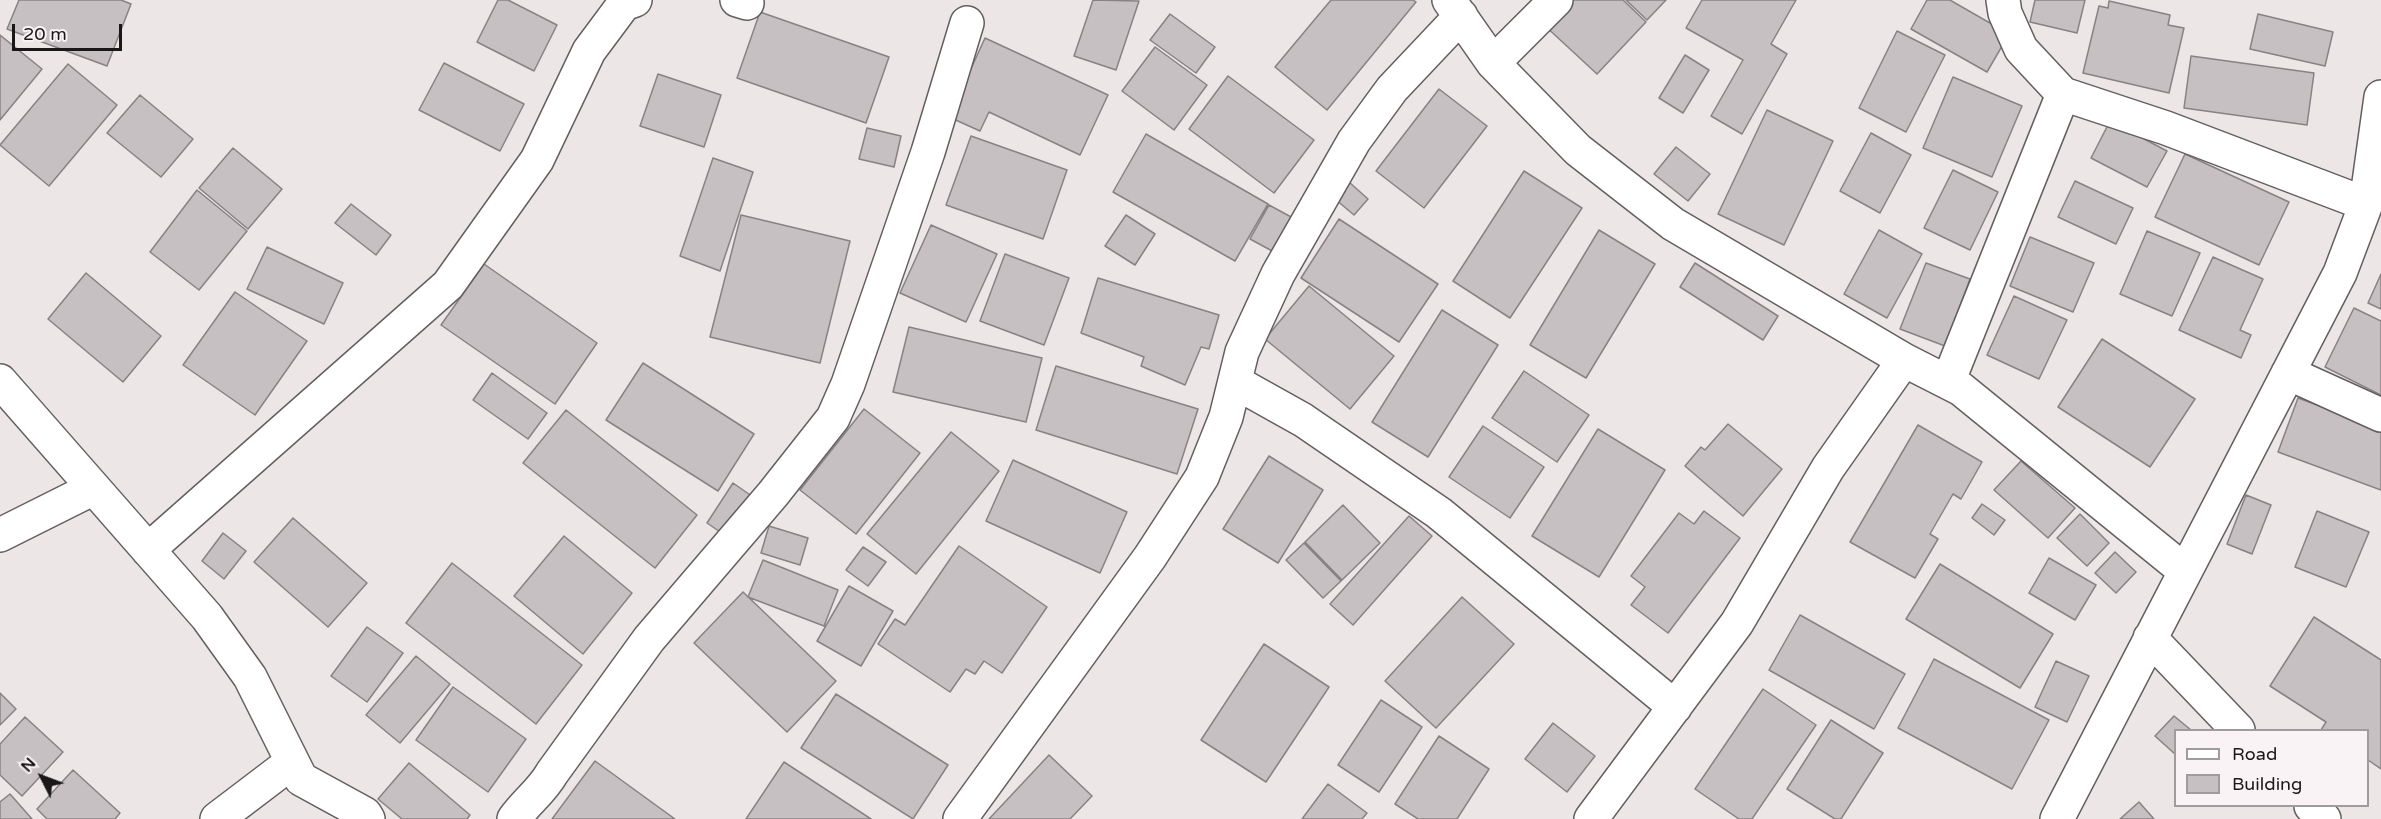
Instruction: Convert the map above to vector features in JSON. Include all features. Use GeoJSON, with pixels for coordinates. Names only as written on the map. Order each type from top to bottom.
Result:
{"type":"FeatureCollection","features":[{"type":"Feature","properties":{"kind":"street"},"geometry":{"type":"LineString","coordinates":[[148,550],[448,285],[537,160],[589,51],[624,4],[635,0]]}},
{"type":"Feature","properties":{"kind":"street"},"geometry":{"type":"LineString","coordinates":[[1493,63],[1556,0]]}},
{"type":"Feature","properties":{"kind":"street"},"geometry":{"type":"LineString","coordinates":[[2003,0],[2005,13],[2021,49],[2063,94],[2166,128],[2366,204]]}},
{"type":"Feature","properties":{"kind":"street"},"geometry":{"type":"LineString","coordinates":[[960,819],[1150,557],[1202,477],[1226,417],[1242,352],[1278,274],[1354,141],[1455,8],[1493,63],[1578,150],[1672,224],[1904,360],[1961,389],[2185,571]]}},
{"type":"Feature","properties":{"kind":"street"},"geometry":{"type":"LineString","coordinates":[[514,819],[525,805],[544,788],[552,773],[649,639],[773,495],[833,418],[848,384],[924,164],[967,23]]}},
{"type":"Feature","properties":{"kind":"street"},"geometry":{"type":"LineString","coordinates":[[1948,382],[2063,94]]}},
{"type":"Feature","properties":{"kind":"street"},"geometry":{"type":"LineString","coordinates":[[2057,819],[2340,273],[2366,204],[2381,97]]}},
{"type":"Feature","properties":{"kind":"street"},"geometry":{"type":"LineString","coordinates":[[1591,819],[1737,623],[1828,468],[1904,360]]}},
{"type":"Feature","properties":{"kind":"street"},"geometry":{"type":"LineString","coordinates":[[2288,373],[2381,415]]}},
{"type":"Feature","properties":{"kind":"street"},"geometry":{"type":"LineString","coordinates":[[0,381],[207,617],[250,677],[301,779],[365,814],[368,819]]}},
{"type":"Feature","properties":{"kind":"street"},"geometry":{"type":"LineString","coordinates":[[1235,382],[1303,420],[1439,513],[1675,707]]}},
{"type":"Feature","properties":{"kind":"street"},"geometry":{"type":"LineString","coordinates":[[0,535],[94,488]]}},
{"type":"Feature","properties":{"kind":"street"},"geometry":{"type":"LineString","coordinates":[[2150,638],[2237,729]]}},
{"type":"Feature","properties":{"kind":"street"},"geometry":{"type":"LineString","coordinates":[[217,819],[292,762]]}},
{"type":"Feature","properties":{"kind":"street"},"geometry":{"type":"LineString","coordinates":[[2312,807],[2324,819]]}},
{"type":"Feature","properties":{"kind":"building"},"geometry":{"type":"Polygon","coordinates":[[[19,0],[121,0],[131,4],[107,66],[7,29],[19,0]]]}},
{"type":"Feature","properties":{"kind":"building"},"geometry":{"type":"Polygon","coordinates":[[[498,0],[508,0],[557,25],[534,71],[477,42],[498,0]]]}},
{"type":"Feature","properties":{"kind":"building"},"geometry":{"type":"Polygon","coordinates":[[[1093,0],[1139,1],[1116,70],[1074,56],[1093,0]]]}},
{"type":"Feature","properties":{"kind":"building"},"geometry":{"type":"Polygon","coordinates":[[[1331,0],[1413,0],[1416,2],[1327,110],[1275,67],[1331,0]]]}},
{"type":"Feature","properties":{"kind":"building"},"geometry":{"type":"Polygon","coordinates":[[[1567,0],[1623,0],[1646,22],[1597,74],[1543,24],[1567,0]]]}},
{"type":"Feature","properties":{"kind":"building"},"geometry":{"type":"Polygon","coordinates":[[[1626,0],[1666,0],[1647,20],[1626,0]]]}},
{"type":"Feature","properties":{"kind":"building"},"geometry":{"type":"Polygon","coordinates":[[[1702,0],[1796,0],[1771,44],[1787,54],[1742,134],[1711,116],[1743,60],[1686,28],[1702,0]]]}},
{"type":"Feature","properties":{"kind":"building"},"geometry":{"type":"Polygon","coordinates":[[[1927,0],[1950,0],[2009,34],[1987,72],[1911,29],[1927,0]]]}},
{"type":"Feature","properties":{"kind":"building"},"geometry":{"type":"Polygon","coordinates":[[[2035,0],[2085,0],[2077,33],[2030,22],[2035,0]]]}},
{"type":"Feature","properties":{"kind":"building"},"geometry":{"type":"Polygon","coordinates":[[[2109,1],[2170,15],[2168,25],[2184,28],[2169,93],[2083,73],[2099,6],[2108,8],[2109,1]]]}},
{"type":"Feature","properties":{"kind":"building"},"geometry":{"type":"Polygon","coordinates":[[[760,12],[889,57],[866,123],[737,78],[760,12]]]}},
{"type":"Feature","properties":{"kind":"building"},"geometry":{"type":"Polygon","coordinates":[[[1170,14],[1215,47],[1196,73],[1150,40],[1170,14]]]}},
{"type":"Feature","properties":{"kind":"building"},"geometry":{"type":"Polygon","coordinates":[[[2258,14],[2333,32],[2325,66],[2250,49],[2258,14]]]}},
{"type":"Feature","properties":{"kind":"building"},"geometry":{"type":"Polygon","coordinates":[[[1897,31],[1945,55],[1906,132],[1859,108],[1897,31]]]}},
{"type":"Feature","properties":{"kind":"building"},"geometry":{"type":"Polygon","coordinates":[[[0,35],[42,69],[0,120],[0,35]]]}},
{"type":"Feature","properties":{"kind":"building"},"geometry":{"type":"Polygon","coordinates":[[[985,38],[1108,95],[1080,155],[989,112],[980,131],[949,117],[985,38]]]}},
{"type":"Feature","properties":{"kind":"building"},"geometry":{"type":"Polygon","coordinates":[[[1155,47],[1207,85],[1174,130],[1122,91],[1155,47]]]}},
{"type":"Feature","properties":{"kind":"building"},"geometry":{"type":"Polygon","coordinates":[[[1685,55],[1709,70],[1683,113],[1659,98],[1685,55]]]}},
{"type":"Feature","properties":{"kind":"building"},"geometry":{"type":"Polygon","coordinates":[[[2191,56],[2314,73],[2307,125],[2184,108],[2191,56]]]}},
{"type":"Feature","properties":{"kind":"building"},"geometry":{"type":"Polygon","coordinates":[[[444,63],[524,104],[500,151],[419,110],[444,63]]]}},
{"type":"Feature","properties":{"kind":"building"},"geometry":{"type":"Polygon","coordinates":[[[68,64],[117,105],[49,186],[0,145],[68,64]]]}},
{"type":"Feature","properties":{"kind":"building"},"geometry":{"type":"Polygon","coordinates":[[[658,74],[721,95],[704,147],[640,126],[658,74]]]}},
{"type":"Feature","properties":{"kind":"building"},"geometry":{"type":"Polygon","coordinates":[[[1228,76],[1314,140],[1274,193],[1189,129],[1228,76]]]}},
{"type":"Feature","properties":{"kind":"building"},"geometry":{"type":"Polygon","coordinates":[[[1953,77],[2022,106],[1992,177],[1923,148],[1953,77]]]}},
{"type":"Feature","properties":{"kind":"building"},"geometry":{"type":"Polygon","coordinates":[[[1439,89],[1487,126],[1424,208],[1376,171],[1439,89]]]}},
{"type":"Feature","properties":{"kind":"building"},"geometry":{"type":"Polygon","coordinates":[[[140,95],[193,139],[161,177],[107,133],[140,95]]]}},
{"type":"Feature","properties":{"kind":"building"},"geometry":{"type":"Polygon","coordinates":[[[1767,110],[1833,141],[1784,245],[1718,214],[1767,110]]]}},
{"type":"Feature","properties":{"kind":"building"},"geometry":{"type":"Polygon","coordinates":[[[2110,121],[2167,151],[2147,187],[2091,158],[2110,121]]]}},
{"type":"Feature","properties":{"kind":"building"},"geometry":{"type":"Polygon","coordinates":[[[867,128],[901,136],[894,167],[859,159],[867,128]]]}},
{"type":"Feature","properties":{"kind":"building"},"geometry":{"type":"Polygon","coordinates":[[[1871,133],[1911,155],[1880,213],[1840,191],[1871,133]]]}},
{"type":"Feature","properties":{"kind":"building"},"geometry":{"type":"Polygon","coordinates":[[[1146,134],[1268,204],[1235,261],[1113,192],[1146,134]]]}},
{"type":"Feature","properties":{"kind":"building"},"geometry":{"type":"Polygon","coordinates":[[[971,136],[1067,170],[1043,239],[946,205],[971,136]]]}},
{"type":"Feature","properties":{"kind":"building"},"geometry":{"type":"Polygon","coordinates":[[[1676,147],[1710,174],[1688,201],[1654,174],[1676,147]]]}},
{"type":"Feature","properties":{"kind":"building"},"geometry":{"type":"Polygon","coordinates":[[[233,148],[282,189],[248,229],[199,188],[233,148]]]}},
{"type":"Feature","properties":{"kind":"building"},"geometry":{"type":"Polygon","coordinates":[[[2185,154],[2289,202],[2259,265],[2155,217],[2185,154]]]}},
{"type":"Feature","properties":{"kind":"building"},"geometry":{"type":"Polygon","coordinates":[[[713,158],[753,172],[720,271],[680,256],[713,158]]]}},
{"type":"Feature","properties":{"kind":"building"},"geometry":{"type":"Polygon","coordinates":[[[1953,170],[1998,192],[1970,250],[1924,228],[1953,170]]]}},
{"type":"Feature","properties":{"kind":"building"},"geometry":{"type":"Polygon","coordinates":[[[1524,171],[1582,208],[1510,318],[1453,281],[1524,171]]]}},
{"type":"Feature","properties":{"kind":"building"},"geometry":{"type":"Polygon","coordinates":[[[2075,181],[2133,208],[2116,244],[2058,217],[2075,181]]]}},
{"type":"Feature","properties":{"kind":"building"},"geometry":{"type":"Polygon","coordinates":[[[1349,182],[1368,199],[1354,215],[1335,199],[1349,182]]]}},
{"type":"Feature","properties":{"kind":"building"},"geometry":{"type":"Polygon","coordinates":[[[197,190],[247,231],[199,290],[150,252],[197,190]]]}},
{"type":"Feature","properties":{"kind":"building"},"geometry":{"type":"Polygon","coordinates":[[[351,204],[391,235],[376,255],[335,223],[351,204]]]}},
{"type":"Feature","properties":{"kind":"building"},"geometry":{"type":"Polygon","coordinates":[[[1269,205],[1293,218],[1274,252],[1250,239],[1269,205]]]}},
{"type":"Feature","properties":{"kind":"building"},"geometry":{"type":"Polygon","coordinates":[[[741,215],[850,241],[820,363],[710,337],[741,215]]]}},
{"type":"Feature","properties":{"kind":"building"},"geometry":{"type":"Polygon","coordinates":[[[1126,215],[1155,234],[1135,265],[1105,246],[1126,215]]]}},
{"type":"Feature","properties":{"kind":"building"},"geometry":{"type":"Polygon","coordinates":[[[1339,219],[1438,284],[1399,342],[1301,278],[1339,219]]]}},
{"type":"Feature","properties":{"kind":"building"},"geometry":{"type":"Polygon","coordinates":[[[931,225],[997,254],[966,322],[900,293],[931,225]]]}},
{"type":"Feature","properties":{"kind":"building"},"geometry":{"type":"Polygon","coordinates":[[[1599,230],[1655,264],[1586,378],[1530,345],[1599,230]]]}},
{"type":"Feature","properties":{"kind":"building"},"geometry":{"type":"Polygon","coordinates":[[[1879,230],[1922,254],[1887,318],[1844,294],[1879,230]]]}},
{"type":"Feature","properties":{"kind":"building"},"geometry":{"type":"Polygon","coordinates":[[[2147,231],[2200,253],[2172,316],[2120,294],[2147,231]]]}},
{"type":"Feature","properties":{"kind":"building"},"geometry":{"type":"Polygon","coordinates":[[[2030,237],[2094,263],[2073,312],[2010,286],[2030,237]]]}},
{"type":"Feature","properties":{"kind":"building"},"geometry":{"type":"Polygon","coordinates":[[[267,247],[343,283],[324,324],[247,289],[267,247]]]}},
{"type":"Feature","properties":{"kind":"building"},"geometry":{"type":"Polygon","coordinates":[[[1005,254],[1069,278],[1044,345],[980,321],[1005,254]]]}},
{"type":"Feature","properties":{"kind":"building"},"geometry":{"type":"Polygon","coordinates":[[[2213,257],[2263,279],[2240,330],[2251,335],[2241,358],[2179,330],[2213,257]]]}},
{"type":"Feature","properties":{"kind":"building"},"geometry":{"type":"Polygon","coordinates":[[[1695,263],[1778,316],[1763,340],[1680,287],[1695,263]]]}},
{"type":"Feature","properties":{"kind":"building"},"geometry":{"type":"Polygon","coordinates":[[[1926,263],[1970,279],[1945,346],[1900,329],[1926,263]]]}},
{"type":"Feature","properties":{"kind":"building"},"geometry":{"type":"Polygon","coordinates":[[[484,264],[597,343],[555,404],[441,325],[484,264]]]}},
{"type":"Feature","properties":{"kind":"building"},"geometry":{"type":"Polygon","coordinates":[[[86,273],[161,336],[123,382],[48,319],[86,273]]]}},
{"type":"Feature","properties":{"kind":"building"},"geometry":{"type":"Polygon","coordinates":[[[2381,274],[2381,309],[2368,303],[2381,274]]]}},
{"type":"Feature","properties":{"kind":"building"},"geometry":{"type":"Polygon","coordinates":[[[1098,278],[1219,315],[1209,349],[1201,347],[1185,385],[1141,366],[1144,357],[1081,333],[1098,278]]]}},
{"type":"Feature","properties":{"kind":"building"},"geometry":{"type":"Polygon","coordinates":[[[1309,286],[1394,356],[1350,409],[1265,339],[1309,286]]]}},
{"type":"Feature","properties":{"kind":"building"},"geometry":{"type":"Polygon","coordinates":[[[235,292],[307,341],[255,415],[183,365],[235,292]]]}},
{"type":"Feature","properties":{"kind":"building"},"geometry":{"type":"Polygon","coordinates":[[[2014,296],[2067,320],[2039,379],[1987,355],[2014,296]]]}},
{"type":"Feature","properties":{"kind":"building"},"geometry":{"type":"Polygon","coordinates":[[[2354,308],[2381,321],[2381,395],[2325,367],[2354,308]]]}},
{"type":"Feature","properties":{"kind":"building"},"geometry":{"type":"Polygon","coordinates":[[[1442,310],[1498,345],[1428,457],[1372,422],[1442,310]]]}},
{"type":"Feature","properties":{"kind":"building"},"geometry":{"type":"Polygon","coordinates":[[[909,327],[1042,358],[1026,422],[893,392],[909,327]]]}},
{"type":"Feature","properties":{"kind":"building"},"geometry":{"type":"Polygon","coordinates":[[[2102,339],[2195,399],[2150,467],[2058,407],[2102,339]]]}},
{"type":"Feature","properties":{"kind":"building"},"geometry":{"type":"Polygon","coordinates":[[[643,363],[754,434],[718,491],[606,420],[643,363]]]}},
{"type":"Feature","properties":{"kind":"building"},"geometry":{"type":"Polygon","coordinates":[[[1056,366],[1198,409],[1177,474],[1036,430],[1056,366]]]}},
{"type":"Feature","properties":{"kind":"building"},"geometry":{"type":"Polygon","coordinates":[[[1524,371],[1589,415],[1557,462],[1492,418],[1524,371]]]}},
{"type":"Feature","properties":{"kind":"building"},"geometry":{"type":"Polygon","coordinates":[[[492,373],[547,413],[528,439],[473,400],[492,373]]]}},
{"type":"Feature","properties":{"kind":"building"},"geometry":{"type":"Polygon","coordinates":[[[2298,398],[2381,428],[2381,490],[2278,452],[2298,398]]]}},
{"type":"Feature","properties":{"kind":"building"},"geometry":{"type":"Polygon","coordinates":[[[864,409],[920,453],[856,534],[800,490],[864,409]]]}},
{"type":"Feature","properties":{"kind":"building"},"geometry":{"type":"Polygon","coordinates":[[[566,410],[697,515],[655,568],[523,463],[566,410]]]}},
{"type":"Feature","properties":{"kind":"building"},"geometry":{"type":"Polygon","coordinates":[[[1728,424],[1782,469],[1743,516],[1685,466],[1701,447],[1705,450],[1728,424]]]}},
{"type":"Feature","properties":{"kind":"building"},"geometry":{"type":"Polygon","coordinates":[[[1918,425],[1982,462],[1961,499],[1953,494],[1930,534],[1938,539],[1915,578],[1850,542],[1918,425]]]}},
{"type":"Feature","properties":{"kind":"building"},"geometry":{"type":"Polygon","coordinates":[[[1483,426],[1544,467],[1510,518],[1449,477],[1483,426]]]}},
{"type":"Feature","properties":{"kind":"building"},"geometry":{"type":"Polygon","coordinates":[[[1598,429],[1665,470],[1599,577],[1532,536],[1598,429]]]}},
{"type":"Feature","properties":{"kind":"building"},"geometry":{"type":"Polygon","coordinates":[[[951,432],[999,471],[916,574],[867,534],[951,432]]]}},
{"type":"Feature","properties":{"kind":"building"},"geometry":{"type":"Polygon","coordinates":[[[1269,456],[1323,490],[1278,563],[1223,529],[1269,456]]]}},
{"type":"Feature","properties":{"kind":"building"},"geometry":{"type":"Polygon","coordinates":[[[1013,460],[1127,512],[1100,573],[986,521],[1013,460]]]}},
{"type":"Feature","properties":{"kind":"building"},"geometry":{"type":"Polygon","coordinates":[[[2021,461],[2075,508],[2048,538],[1994,490],[2021,461]]]}},
{"type":"Feature","properties":{"kind":"building"},"geometry":{"type":"Polygon","coordinates":[[[733,483],[756,499],[729,538],[707,523],[733,483]]]}},
{"type":"Feature","properties":{"kind":"building"},"geometry":{"type":"Polygon","coordinates":[[[2246,495],[2271,505],[2252,554],[2227,544],[2246,495]]]}},
{"type":"Feature","properties":{"kind":"building"},"geometry":{"type":"Polygon","coordinates":[[[1982,504],[2005,520],[1994,535],[1972,518],[1982,504]]]}},
{"type":"Feature","properties":{"kind":"building"},"geometry":{"type":"Polygon","coordinates":[[[1343,505],[1380,543],[1342,580],[1305,542],[1343,505]]]}},
{"type":"Feature","properties":{"kind":"building"},"geometry":{"type":"Polygon","coordinates":[[[1704,511],[1740,538],[1668,633],[1631,605],[1645,587],[1631,576],[1679,513],[1694,524],[1704,511]]]}},
{"type":"Feature","properties":{"kind":"building"},"geometry":{"type":"Polygon","coordinates":[[[2317,511],[2369,532],[2346,587],[2295,567],[2317,511]]]}},
{"type":"Feature","properties":{"kind":"building"},"geometry":{"type":"Polygon","coordinates":[[[2080,514],[2109,543],[2087,566],[2057,538],[2080,514]]]}},
{"type":"Feature","properties":{"kind":"building"},"geometry":{"type":"Polygon","coordinates":[[[1409,516],[1432,536],[1353,625],[1330,604],[1409,516]]]}},
{"type":"Feature","properties":{"kind":"building"},"geometry":{"type":"Polygon","coordinates":[[[293,518],[367,583],[328,627],[254,562],[293,518]]]}},
{"type":"Feature","properties":{"kind":"building"},"geometry":{"type":"Polygon","coordinates":[[[769,526],[808,538],[800,565],[761,553],[769,526]]]}},
{"type":"Feature","properties":{"kind":"building"},"geometry":{"type":"Polygon","coordinates":[[[223,533],[246,551],[224,579],[202,561],[223,533]]]}},
{"type":"Feature","properties":{"kind":"building"},"geometry":{"type":"Polygon","coordinates":[[[564,536],[632,593],[583,654],[514,596],[564,536]]]}},
{"type":"Feature","properties":{"kind":"building"},"geometry":{"type":"Polygon","coordinates":[[[1304,543],[1341,581],[1323,598],[1286,560],[1304,543]]]}},
{"type":"Feature","properties":{"kind":"building"},"geometry":{"type":"Polygon","coordinates":[[[959,546],[1047,607],[1002,673],[984,661],[975,674],[966,669],[950,692],[878,644],[895,619],[905,625],[959,546]]]}},
{"type":"Feature","properties":{"kind":"building"},"geometry":{"type":"Polygon","coordinates":[[[863,547],[886,562],[868,586],[846,570],[863,547]]]}},
{"type":"Feature","properties":{"kind":"building"},"geometry":{"type":"Polygon","coordinates":[[[2115,552],[2136,572],[2116,593],[2095,573],[2115,552]]]}},
{"type":"Feature","properties":{"kind":"building"},"geometry":{"type":"Polygon","coordinates":[[[2049,558],[2096,585],[2075,620],[2029,593],[2049,558]]]}},
{"type":"Feature","properties":{"kind":"building"},"geometry":{"type":"Polygon","coordinates":[[[763,560],[838,590],[824,626],[748,597],[763,560]]]}},
{"type":"Feature","properties":{"kind":"building"},"geometry":{"type":"Polygon","coordinates":[[[452,563],[582,665],[536,724],[406,623],[452,563]]]}},
{"type":"Feature","properties":{"kind":"building"},"geometry":{"type":"Polygon","coordinates":[[[1940,564],[2053,634],[2020,688],[1906,619],[1940,564]]]}},
{"type":"Feature","properties":{"kind":"building"},"geometry":{"type":"Polygon","coordinates":[[[849,586],[893,611],[861,666],[817,641],[849,586]]]}},
{"type":"Feature","properties":{"kind":"building"},"geometry":{"type":"Polygon","coordinates":[[[743,592],[836,681],[787,732],[694,643],[743,592]]]}},
{"type":"Feature","properties":{"kind":"building"},"geometry":{"type":"Polygon","coordinates":[[[1462,597],[1514,644],[1436,728],[1385,681],[1462,597]]]}},
{"type":"Feature","properties":{"kind":"building"},"geometry":{"type":"Polygon","coordinates":[[[1800,615],[1905,674],[1874,729],[1769,670],[1800,615]]]}},
{"type":"Feature","properties":{"kind":"building"},"geometry":{"type":"Polygon","coordinates":[[[2314,617],[2381,660],[2381,769],[2369,761],[2369,729],[2322,729],[2326,722],[2270,686],[2314,617]]]}},
{"type":"Feature","properties":{"kind":"building"},"geometry":{"type":"Polygon","coordinates":[[[367,627],[403,653],[367,702],[331,676],[367,627]]]}},
{"type":"Feature","properties":{"kind":"building"},"geometry":{"type":"Polygon","coordinates":[[[1264,644],[1329,687],[1266,782],[1201,740],[1264,644]]]}},
{"type":"Feature","properties":{"kind":"building"},"geometry":{"type":"Polygon","coordinates":[[[416,656],[450,684],[400,743],[366,715],[416,656]]]}},
{"type":"Feature","properties":{"kind":"building"},"geometry":{"type":"Polygon","coordinates":[[[1934,659],[2049,720],[2012,789],[1898,728],[1934,659]]]}},
{"type":"Feature","properties":{"kind":"building"},"geometry":{"type":"Polygon","coordinates":[[[2056,661],[2089,676],[2067,722],[2035,707],[2056,661]]]}},
{"type":"Feature","properties":{"kind":"building"},"geometry":{"type":"Polygon","coordinates":[[[453,687],[526,739],[488,792],[416,740],[453,687]]]}},
{"type":"Feature","properties":{"kind":"building"},"geometry":{"type":"Polygon","coordinates":[[[1763,689],[1816,725],[1752,819],[1739,819],[1695,789],[1763,689]]]}},
{"type":"Feature","properties":{"kind":"building"},"geometry":{"type":"Polygon","coordinates":[[[0,693],[16,709],[0,725],[0,693]]]}},
{"type":"Feature","properties":{"kind":"building"},"geometry":{"type":"Polygon","coordinates":[[[836,694],[948,765],[913,819],[801,748],[836,694]]]}},
{"type":"Feature","properties":{"kind":"building"},"geometry":{"type":"Polygon","coordinates":[[[1381,700],[1422,727],[1379,792],[1338,765],[1381,700]]]}},
{"type":"Feature","properties":{"kind":"building"},"geometry":{"type":"Polygon","coordinates":[[[2174,716],[2190,729],[2174,729],[2174,753],[2155,736],[2174,716]]]}},
{"type":"Feature","properties":{"kind":"building"},"geometry":{"type":"Polygon","coordinates":[[[25,717],[63,752],[22,796],[0,775],[0,744],[25,717]]]}},
{"type":"Feature","properties":{"kind":"building"},"geometry":{"type":"Polygon","coordinates":[[[1831,720],[1883,753],[1841,819],[1835,819],[1787,789],[1831,720]]]}},
{"type":"Feature","properties":{"kind":"building"},"geometry":{"type":"Polygon","coordinates":[[[1553,723],[1595,756],[1567,792],[1525,759],[1553,723]]]}},
{"type":"Feature","properties":{"kind":"building"},"geometry":{"type":"Polygon","coordinates":[[[1439,736],[1489,769],[1457,819],[1418,819],[1395,804],[1439,736]]]}},
{"type":"Feature","properties":{"kind":"building"},"geometry":{"type":"Polygon","coordinates":[[[1049,755],[1092,796],[1070,819],[989,819],[1049,755]]]}},
{"type":"Feature","properties":{"kind":"building"},"geometry":{"type":"Polygon","coordinates":[[[595,761],[675,819],[552,819],[595,761]]]}},
{"type":"Feature","properties":{"kind":"building"},"geometry":{"type":"Polygon","coordinates":[[[784,762],[871,819],[746,819],[784,762]]]}},
{"type":"Feature","properties":{"kind":"building"},"geometry":{"type":"Polygon","coordinates":[[[409,763],[470,815],[467,819],[402,819],[378,799],[409,763]]]}},
{"type":"Feature","properties":{"kind":"building"},"geometry":{"type":"Polygon","coordinates":[[[73,770],[120,813],[115,819],[47,819],[37,809],[73,770]]]}},
{"type":"Feature","properties":{"kind":"building"},"geometry":{"type":"Polygon","coordinates":[[[1328,784],[1367,813],[1362,819],[1302,819],[1328,784]]]}},
{"type":"Feature","properties":{"kind":"building"},"geometry":{"type":"Polygon","coordinates":[[[10,794],[32,819],[0,819],[0,802],[10,794]]]}},
{"type":"Feature","properties":{"kind":"building"},"geometry":{"type":"Polygon","coordinates":[[[2139,802],[2154,819],[2120,819],[2139,802]]]}}]}
